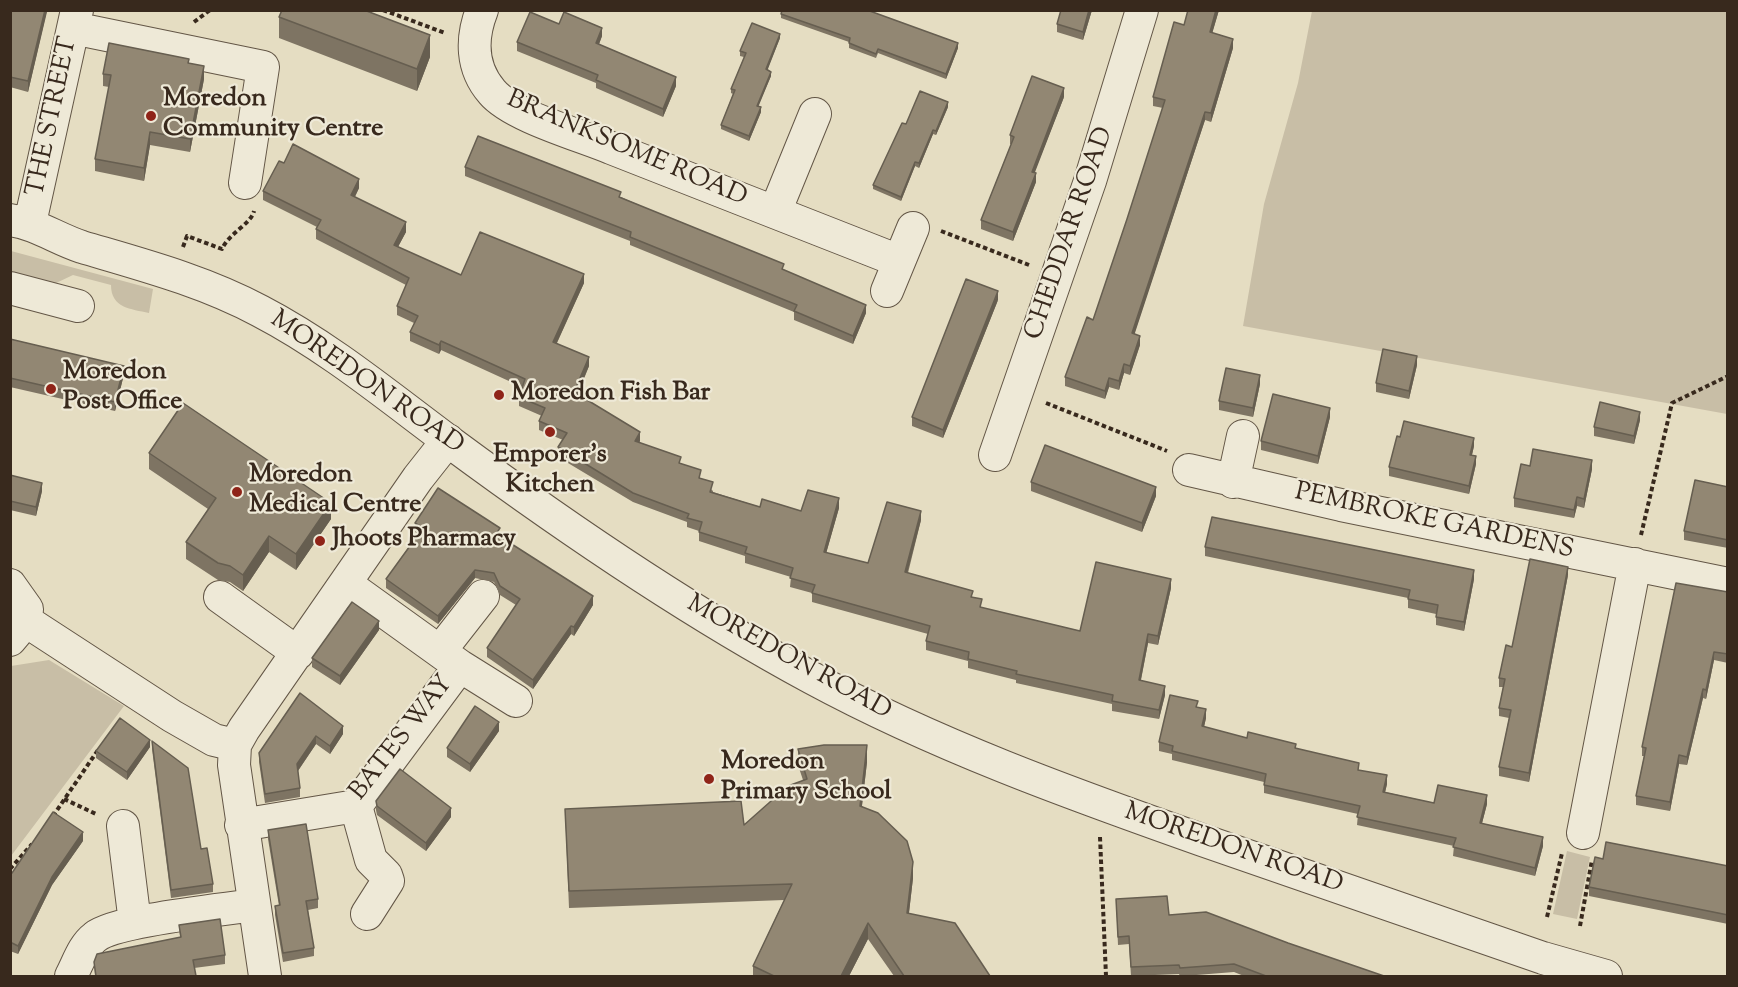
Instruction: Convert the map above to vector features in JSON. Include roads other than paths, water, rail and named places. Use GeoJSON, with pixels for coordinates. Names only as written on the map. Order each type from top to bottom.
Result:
{"type":"FeatureCollection","features":[{"type":"Feature","properties":{"kind":"street","name":"BRANKSOME ROAD"},"geometry":{"type":"LineString","coordinates":[[482,10],[473,42],[475,57],[484,81],[501,101],[530,116],[899,261]]}},
{"type":"Feature","properties":{"kind":"street","name":"CHEDDAR ROAD"},"geometry":{"type":"LineString","coordinates":[[994,455],[1058,276],[1142,10]]}},
{"type":"Feature","properties":{"kind":"street"},"geometry":{"type":"LineString","coordinates":[[75,19],[263,67],[245,183]]}},
{"type":"Feature","properties":{"kind":"street","name":"THE STREET"},"geometry":{"type":"LineString","coordinates":[[20,221],[75,19]]}},
{"type":"Feature","properties":{"kind":"street","name":"BRANKSOME ROAD"},"geometry":{"type":"LineString","coordinates":[[775,212],[815,114]]}},
{"type":"Feature","properties":{"kind":"street","name":"MOREDON ROAD"},"geometry":{"type":"LineString","coordinates":[[20,221],[68,242],[173,273],[257,309],[298,332],[384,391],[579,534],[696,609],[812,678],[909,726],[1068,794],[1490,940],[1606,976]]}},
{"type":"Feature","properties":{"kind":"street"},"geometry":{"type":"LineString","coordinates":[[887,291],[913,228]]}},
{"type":"Feature","properties":{"kind":"street"},"geometry":{"type":"LineString","coordinates":[[10,288],[78,306]]}},
{"type":"Feature","properties":{"kind":"street"},"geometry":{"type":"LineString","coordinates":[[1233,482],[1243,436]]}},
{"type":"Feature","properties":{"kind":"street"},"geometry":{"type":"LineString","coordinates":[[265,976],[241,825],[234,765],[236,745],[244,729],[417,478],[448,440]]}},
{"type":"Feature","properties":{"kind":"street","name":"PEMBROKE GARDENS"},"geometry":{"type":"LineString","coordinates":[[1189,470],[1233,482],[1728,584]]}},
{"type":"Feature","properties":{"kind":"street"},"geometry":{"type":"LineString","coordinates":[[1583,833],[1635,564]]}},
{"type":"Feature","properties":{"kind":"street","name":"BATES WAY"},"geometry":{"type":"LineString","coordinates":[[241,825],[356,806],[450,659],[346,584]]}},
{"type":"Feature","properties":{"kind":"street"},"geometry":{"type":"LineString","coordinates":[[10,585],[24,601],[27,609],[18,631],[214,740],[236,745]]}},
{"type":"Feature","properties":{"kind":"street"},"geometry":{"type":"LineString","coordinates":[[483,596],[450,659],[516,701]]}},
{"type":"Feature","properties":{"kind":"street"},"geometry":{"type":"LineString","coordinates":[[220,597],[298,653]]}},
{"type":"Feature","properties":{"kind":"street"},"geometry":{"type":"LineString","coordinates":[[356,806],[371,860],[386,875],[388,881],[367,914]]}},
{"type":"Feature","properties":{"kind":"street"},"geometry":{"type":"LineString","coordinates":[[123,826],[135,923]]}},
{"type":"Feature","properties":{"kind":"street"},"geometry":{"type":"LineString","coordinates":[[71,976],[83,951],[93,938],[103,931],[135,923],[254,905]]}},
{"type":"Feature","properties":{"kind":"place","name":"Moredon Community Centre"},"geometry":{"type":"Point","coordinates":[151,116]}},
{"type":"Feature","properties":{"kind":"place","name":"Moredon Post Office"},"geometry":{"type":"Point","coordinates":[51,389]}},
{"type":"Feature","properties":{"kind":"place","name":"Moredon Fish Bar"},"geometry":{"type":"Point","coordinates":[499,395]}},
{"type":"Feature","properties":{"kind":"place","name":"Emporer's Kitchen"},"geometry":{"type":"Point","coordinates":[550,432]}},
{"type":"Feature","properties":{"kind":"place","name":"Moredon Medical Centre"},"geometry":{"type":"Point","coordinates":[237,492]}},
{"type":"Feature","properties":{"kind":"place","name":"Jhoots Pharmacy"},"geometry":{"type":"Point","coordinates":[320,541]}},
{"type":"Feature","properties":{"kind":"place","name":"Moredon Primary School"},"geometry":{"type":"Point","coordinates":[709,779]}}]}
